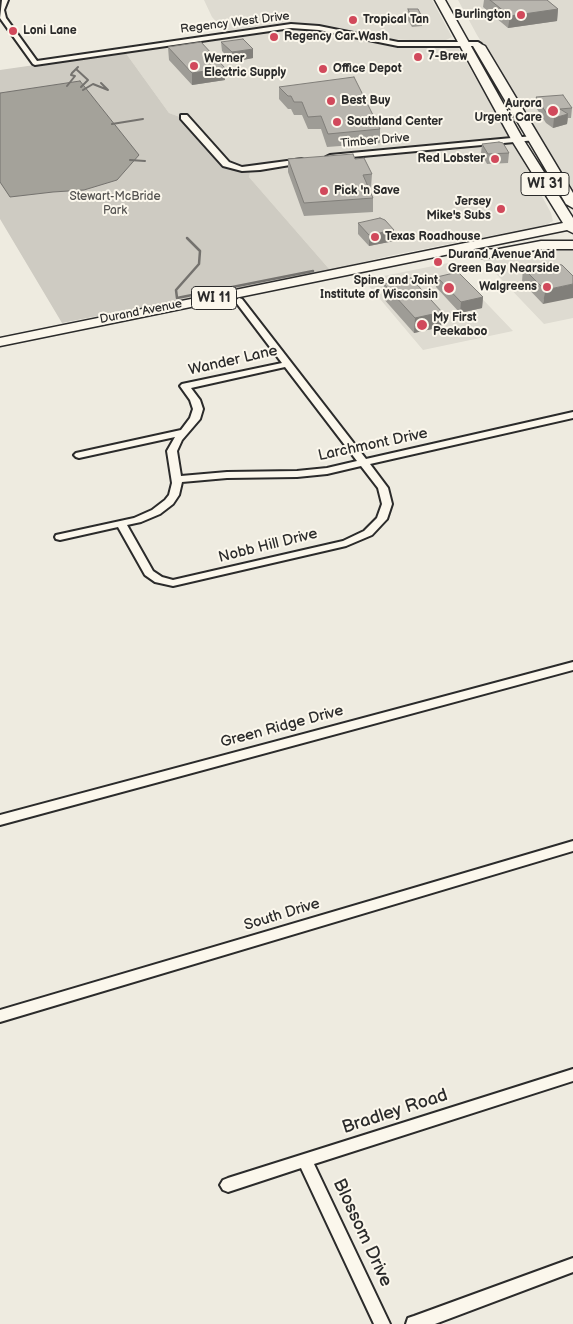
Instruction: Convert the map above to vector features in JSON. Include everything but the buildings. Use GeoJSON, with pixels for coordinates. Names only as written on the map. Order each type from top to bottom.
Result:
{"type":"FeatureCollection","features":[{"type":"Feature","properties":{"kind":"main road","name":"WI 31"},"geometry":{"type":"LineString","coordinates":[[447,3],[469,42],[491,93],[508,109],[536,157],[558,179],[573,204]]}},
{"type":"Feature","properties":{"kind":"main road"},"geometry":{"type":"LineString","coordinates":[[447,3],[452,15],[469,42]]}},
{"type":"Feature","properties":{"kind":"main road","name":"WI 31"},"geometry":{"type":"LineString","coordinates":[[469,42],[511,100],[526,141],[550,192],[572,228]]}},
{"type":"Feature","properties":{"kind":"main road"},"geometry":{"type":"LineString","coordinates":[[538,232],[555,223],[550,192]]}},
{"type":"Feature","properties":{"kind":"main road","name":"Durand Avenue"},"geometry":{"type":"LineString","coordinates":[[0,342],[71,328],[100,320],[354,274],[538,232],[572,228]]}},
{"type":"Feature","properties":{"kind":"main road","name":"Durand Avenue"},"geometry":{"type":"LineString","coordinates":[[397,265],[476,254],[572,228]]}},
{"type":"Feature","properties":{"kind":"main road"},"geometry":{"type":"LineString","coordinates":[[476,254],[499,253],[541,245],[573,245]]}},
{"type":"Feature","properties":{"kind":"main road","name":"Durand Avenue"},"geometry":{"type":"LineString","coordinates":[[71,328],[102,325],[239,302],[354,274]]}},
{"type":"Feature","properties":{"kind":"street","name":"Regency West Drive"},"geometry":{"type":"LineString","coordinates":[[5,0],[1,10],[3,18],[35,63],[291,26],[319,28],[390,43],[439,44],[469,42]]}},
{"type":"Feature","properties":{"kind":"street"},"geometry":{"type":"LineString","coordinates":[[184,116],[226,164],[242,169],[310,160]]}},
{"type":"Feature","properties":{"kind":"street","name":"Timber Drive"},"geometry":{"type":"LineString","coordinates":[[319,159],[346,155],[441,147],[461,148],[526,141]]}},
{"type":"Feature","properties":{"kind":"street","name":"Nobb Hill Drive"},"geometry":{"type":"LineString","coordinates":[[121,523],[149,573],[158,580],[173,583],[346,543],[372,530],[386,512],[387,504],[383,488],[239,302]]}},
{"type":"Feature","properties":{"kind":"street","name":"Wander Lane"},"geometry":{"type":"LineString","coordinates":[[60,537],[147,516],[163,507],[174,496],[176,479],[172,451],[194,419],[198,409],[195,400],[185,386],[288,364]]}},
{"type":"Feature","properties":{"kind":"street","name":"Larchmont Drive"},"geometry":{"type":"LineString","coordinates":[[176,479],[327,471],[573,415]]}},
{"type":"Feature","properties":{"kind":"street"},"geometry":{"type":"LineString","coordinates":[[79,455],[184,432]]}},
{"type":"Feature","properties":{"kind":"street","name":"Green Ridge Drive"},"geometry":{"type":"LineString","coordinates":[[0,820],[573,666]]}},
{"type":"Feature","properties":{"kind":"street","name":"South Drive"},"geometry":{"type":"LineString","coordinates":[[0,1016],[573,846]]}},
{"type":"Feature","properties":{"kind":"street","name":"Bradley Road"},"geometry":{"type":"LineString","coordinates":[[228,1185],[573,1075]]}},
{"type":"Feature","properties":{"kind":"street","name":"Blossom Drive"},"geometry":{"type":"LineString","coordinates":[[305,1160],[382,1324]]}},
{"type":"Feature","properties":{"kind":"street"},"geometry":{"type":"LineString","coordinates":[[414,1324],[573,1265]]}},
{"type":"Feature","properties":{"kind":"shaded area"},"geometry":{"type":"Polygon","coordinates":[[[204,0],[432,0],[452,37],[446,40],[432,41],[388,39],[306,23],[225,31],[212,17],[204,0]]]}},
{"type":"Feature","properties":{"kind":"shaded area"},"geometry":{"type":"Polygon","coordinates":[[[458,0],[573,0],[573,189],[477,35],[458,0]]]}},
{"type":"Feature","properties":{"kind":"shaded area"},"geometry":{"type":"Polygon","coordinates":[[[292,28],[324,32],[389,46],[457,46],[505,128],[551,213],[553,221],[546,225],[393,255],[330,270],[249,177],[247,166],[227,161],[188,116],[180,117],[169,113],[125,52],[292,28]]]}},
{"type":"Feature","properties":{"kind":"shaded area"},"geometry":{"type":"Polygon","coordinates":[[[80,81],[139,155],[117,180],[84,190],[10,197],[0,182],[0,93],[80,81]]]}},
{"type":"Feature","properties":{"kind":"shaded area"},"geometry":{"type":"Polygon","coordinates":[[[542,246],[573,249],[573,318],[544,324],[480,257],[542,246]]]}},
{"type":"Feature","properties":{"kind":"shaded area"},"geometry":{"type":"Polygon","coordinates":[[[448,263],[513,331],[423,350],[364,280],[448,263]]]}},
{"type":"Feature","properties":{"kind":"green space","name":"Stewart-McBride Park"},"geometry":{"type":"Polygon","coordinates":[[[125,52],[169,113],[180,117],[221,166],[250,172],[249,177],[330,270],[62,323],[0,219],[0,70],[125,52]]]}},
{"type":"Feature","properties":{"kind":"waterway"},"geometry":{"type":"LineString","coordinates":[[67,86],[75,76],[71,75],[76,69]]}},
{"type":"Feature","properties":{"kind":"waterway"},"geometry":{"type":"LineString","coordinates":[[76,69],[88,80],[81,87]]}},
{"type":"Feature","properties":{"kind":"waterway"},"geometry":{"type":"LineString","coordinates":[[83,90],[93,84],[108,90],[101,83]]}},
{"type":"Feature","properties":{"kind":"waterway"},"geometry":{"type":"LineString","coordinates":[[112,124],[143,119]]}},
{"type":"Feature","properties":{"kind":"waterway"},"geometry":{"type":"LineString","coordinates":[[130,160],[145,161]]}},
{"type":"Feature","properties":{"kind":"waterway"},"geometry":{"type":"LineString","coordinates":[[187,238],[200,251],[199,264],[176,290],[177,298],[313,271]]}},
{"type":"Feature","properties":{"kind":"place","name":"Burlington"},"geometry":{"type":"Point","coordinates":[521,15]}},
{"type":"Feature","properties":{"kind":"place","name":"Tropical Tan"},"geometry":{"type":"Point","coordinates":[353,20]}},
{"type":"Feature","properties":{"kind":"place","name":"Loni Lane"},"geometry":{"type":"Point","coordinates":[13,31]}},
{"type":"Feature","properties":{"kind":"place","name":"Regency Car Wash"},"geometry":{"type":"Point","coordinates":[274,37]}},
{"type":"Feature","properties":{"kind":"place","name":"7-Brew"},"geometry":{"type":"Point","coordinates":[418,57]}},
{"type":"Feature","properties":{"kind":"place","name":"Werner Electric Supply"},"geometry":{"type":"Point","coordinates":[194,66]}},
{"type":"Feature","properties":{"kind":"place","name":"Office Depot"},"geometry":{"type":"Point","coordinates":[323,69]}},
{"type":"Feature","properties":{"kind":"place","name":"Best Buy"},"geometry":{"type":"Point","coordinates":[331,101]}},
{"type":"Feature","properties":{"kind":"place","name":"Aurora Urgent Care"},"geometry":{"type":"Point","coordinates":[553,111]}},
{"type":"Feature","properties":{"kind":"place","name":"Southland Center"},"geometry":{"type":"Point","coordinates":[337,122]}},
{"type":"Feature","properties":{"kind":"place","name":"Red Lobster"},"geometry":{"type":"Point","coordinates":[495,159]}},
{"type":"Feature","properties":{"kind":"place","name":"Pick 'n Save"},"geometry":{"type":"Point","coordinates":[324,191]}},
{"type":"Feature","properties":{"kind":"place","name":"Jersey Mike's Subs"},"geometry":{"type":"Point","coordinates":[501,209]}},
{"type":"Feature","properties":{"kind":"place","name":"Texas Roadhouse"},"geometry":{"type":"Point","coordinates":[375,237]}},
{"type":"Feature","properties":{"kind":"place","name":"Durand Avenue And Green Bay Nearside"},"geometry":{"type":"Point","coordinates":[438,262]}},
{"type":"Feature","properties":{"kind":"place","name":"Walgreens"},"geometry":{"type":"Point","coordinates":[547,287]}},
{"type":"Feature","properties":{"kind":"place","name":"Spine and Joint Institute of Wisconsin"},"geometry":{"type":"Point","coordinates":[449,288]}},
{"type":"Feature","properties":{"kind":"place","name":"My First Peekaboo"},"geometry":{"type":"Point","coordinates":[422,325]}}]}
